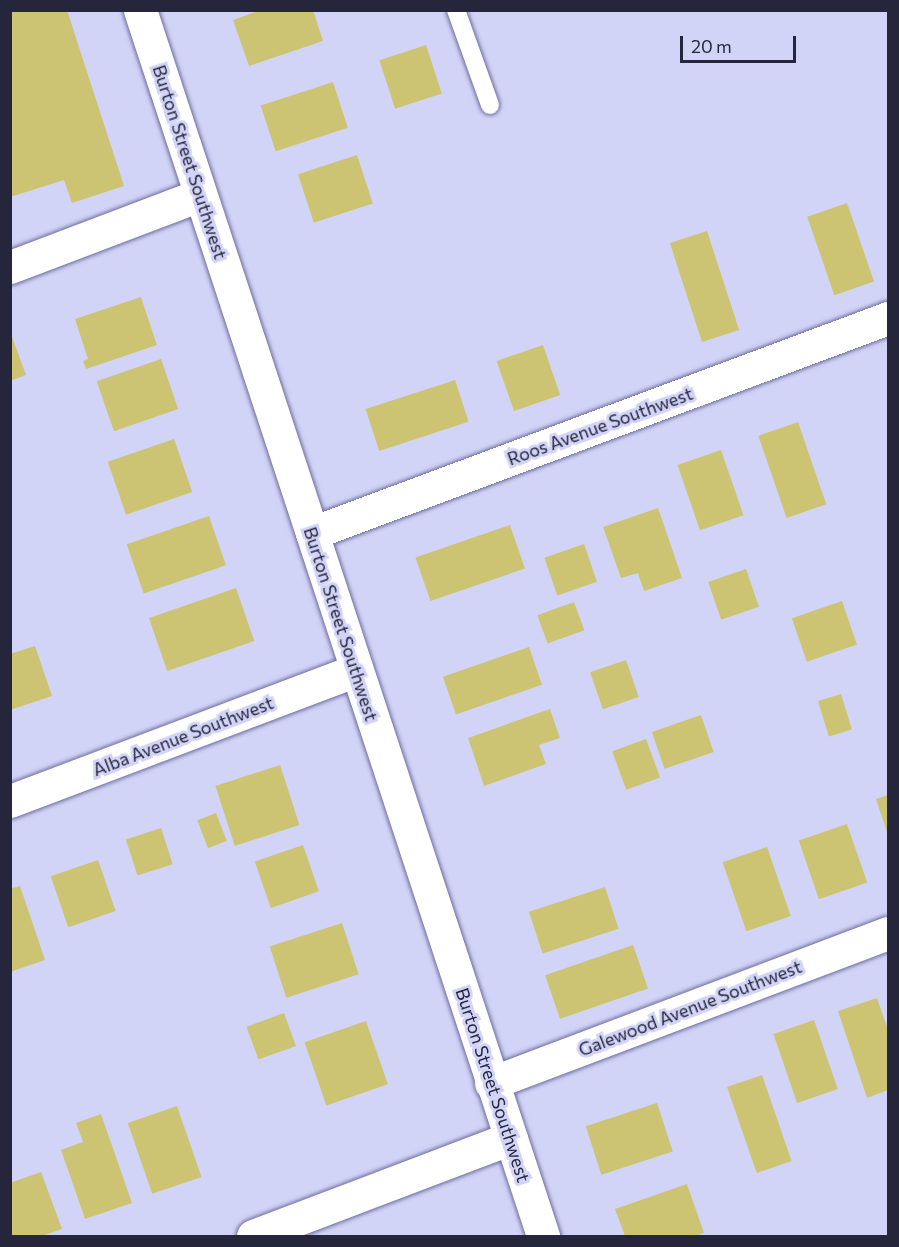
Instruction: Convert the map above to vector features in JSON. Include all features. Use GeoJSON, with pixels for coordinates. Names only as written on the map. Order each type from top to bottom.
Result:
{"type":"FeatureCollection","features":[{"type":"Feature","properties":{"kind":"street","name":"Burton Street Southwest"},"geometry":{"type":"LineString","coordinates":[[140,10],[543,1236]]}},
{"type":"Feature","properties":{"kind":"street"},"geometry":{"type":"LineString","coordinates":[[10,267],[200,195]]}},
{"type":"Feature","properties":{"kind":"street","name":"Roos Avenue Southwest"},"geometry":{"type":"LineString","coordinates":[[312,534],[888,318]]}},
{"type":"Feature","properties":{"kind":"street","name":"Alba Avenue Southwest"},"geometry":{"type":"LineString","coordinates":[[10,801],[356,670]]}},
{"type":"Feature","properties":{"kind":"street","name":"Galewood Avenue Southwest"},"geometry":{"type":"LineString","coordinates":[[491,1083],[888,933]]}},
{"type":"Feature","properties":{"kind":"street"},"geometry":{"type":"LineString","coordinates":[[253,1236],[511,1138]]}},
{"type":"Feature","properties":{"kind":"lane"},"geometry":{"type":"LineString","coordinates":[[456,10],[490,105]]}},
{"type":"Feature","properties":{"kind":"building"},"geometry":{"type":"Polygon","coordinates":[[[10,10],[67,10],[124,186],[72,203],[64,180],[10,197],[10,10]]]}},
{"type":"Feature","properties":{"kind":"building"},"geometry":{"type":"Polygon","coordinates":[[[261,10],[313,10],[323,41],[249,66],[233,20],[261,10]]]}},
{"type":"Feature","properties":{"kind":"building"},"geometry":{"type":"Polygon","coordinates":[[[426,45],[442,94],[395,109],[379,60],[426,45]]]}},
{"type":"Feature","properties":{"kind":"building"},"geometry":{"type":"Polygon","coordinates":[[[333,82],[348,128],[276,151],[261,105],[333,82]]]}},
{"type":"Feature","properties":{"kind":"building"},"geometry":{"type":"Polygon","coordinates":[[[357,155],[373,204],[314,223],[298,174],[357,155]]]}},
{"type":"Feature","properties":{"kind":"building"},"geometry":{"type":"Polygon","coordinates":[[[847,203],[874,281],[834,295],[807,217],[847,203]]]}},
{"type":"Feature","properties":{"kind":"building"},"geometry":{"type":"Polygon","coordinates":[[[707,231],[739,330],[702,342],[670,243],[707,231]]]}},
{"type":"Feature","properties":{"kind":"building"},"geometry":{"type":"Polygon","coordinates":[[[141,297],[157,345],[86,369],[83,361],[88,359],[75,319],[141,297]]]}},
{"type":"Feature","properties":{"kind":"building"},"geometry":{"type":"Polygon","coordinates":[[[10,331],[26,375],[10,381],[10,331]]]}},
{"type":"Feature","properties":{"kind":"building"},"geometry":{"type":"Polygon","coordinates":[[[543,345],[560,395],[514,411],[497,361],[543,345]]]}},
{"type":"Feature","properties":{"kind":"building"},"geometry":{"type":"Polygon","coordinates":[[[161,359],[178,409],[114,431],[97,381],[161,359]]]}},
{"type":"Feature","properties":{"kind":"building"},"geometry":{"type":"Polygon","coordinates":[[[455,380],[469,422],[379,451],[366,409],[455,380]]]}},
{"type":"Feature","properties":{"kind":"building"},"geometry":{"type":"Polygon","coordinates":[[[798,422],[826,504],[787,518],[758,436],[798,422]]]}},
{"type":"Feature","properties":{"kind":"building"},"geometry":{"type":"Polygon","coordinates":[[[174,439],[192,492],[126,515],[108,462],[174,439]]]}},
{"type":"Feature","properties":{"kind":"building"},"geometry":{"type":"Polygon","coordinates":[[[721,450],[743,515],[700,530],[678,465],[721,450]]]}},
{"type":"Feature","properties":{"kind":"building"},"geometry":{"type":"Polygon","coordinates":[[[658,508],[682,578],[644,591],[638,573],[621,578],[603,527],[658,508]]]}},
{"type":"Feature","properties":{"kind":"building"},"geometry":{"type":"Polygon","coordinates":[[[209,516],[226,565],[144,593],[127,544],[209,516]]]}},
{"type":"Feature","properties":{"kind":"building"},"geometry":{"type":"Polygon","coordinates":[[[510,525],[525,568],[430,601],[415,558],[510,525]]]}},
{"type":"Feature","properties":{"kind":"building"},"geometry":{"type":"Polygon","coordinates":[[[584,544],[597,582],[557,595],[544,558],[584,544]]]}},
{"type":"Feature","properties":{"kind":"building"},"geometry":{"type":"Polygon","coordinates":[[[746,569],[759,607],[721,620],[708,582],[746,569]]]}},
{"type":"Feature","properties":{"kind":"building"},"geometry":{"type":"Polygon","coordinates":[[[236,588],[254,641],[167,671],[149,618],[236,588]]]}},
{"type":"Feature","properties":{"kind":"building"},"geometry":{"type":"Polygon","coordinates":[[[842,601],[857,644],[807,662],[792,618],[842,601]]]}},
{"type":"Feature","properties":{"kind":"building"},"geometry":{"type":"Polygon","coordinates":[[[574,602],[584,630],[548,644],[537,615],[574,602]]]}},
{"type":"Feature","properties":{"kind":"building"},"geometry":{"type":"Polygon","coordinates":[[[35,646],[52,696],[10,710],[10,654],[35,646]]]}},
{"type":"Feature","properties":{"kind":"building"},"geometry":{"type":"Polygon","coordinates":[[[529,647],[542,685],[456,714],[443,677],[529,647]]]}},
{"type":"Feature","properties":{"kind":"building"},"geometry":{"type":"Polygon","coordinates":[[[626,660],[639,697],[603,709],[590,672],[626,660]]]}},
{"type":"Feature","properties":{"kind":"building"},"geometry":{"type":"Polygon","coordinates":[[[841,694],[852,729],[829,736],[818,701],[841,694]]]}},
{"type":"Feature","properties":{"kind":"building"},"geometry":{"type":"Polygon","coordinates":[[[550,709],[560,738],[539,745],[546,764],[484,786],[468,738],[550,709]]]}},
{"type":"Feature","properties":{"kind":"building"},"geometry":{"type":"Polygon","coordinates":[[[701,715],[714,752],[665,769],[652,732],[701,715]]]}},
{"type":"Feature","properties":{"kind":"building"},"geometry":{"type":"Polygon","coordinates":[[[646,739],[660,778],[626,790],[612,751],[646,739]]]}},
{"type":"Feature","properties":{"kind":"building"},"geometry":{"type":"Polygon","coordinates":[[[280,765],[299,825],[235,846],[215,786],[280,765]]]}},
{"type":"Feature","properties":{"kind":"building"},"geometry":{"type":"Polygon","coordinates":[[[888,795],[888,835],[876,799],[888,795]]]}},
{"type":"Feature","properties":{"kind":"building"},"geometry":{"type":"Polygon","coordinates":[[[216,813],[227,841],[208,848],[197,820],[216,813]]]}},
{"type":"Feature","properties":{"kind":"building"},"geometry":{"type":"Polygon","coordinates":[[[847,824],[867,883],[819,899],[799,841],[847,824]]]}},
{"type":"Feature","properties":{"kind":"building"},"geometry":{"type":"Polygon","coordinates":[[[161,828],[173,864],[138,876],[126,839],[161,828]]]}},
{"type":"Feature","properties":{"kind":"building"},"geometry":{"type":"Polygon","coordinates":[[[303,845],[319,891],[271,908],[255,862],[303,845]]]}},
{"type":"Feature","properties":{"kind":"building"},"geometry":{"type":"Polygon","coordinates":[[[767,847],[791,916],[746,931],[723,862],[767,847]]]}},
{"type":"Feature","properties":{"kind":"building"},"geometry":{"type":"Polygon","coordinates":[[[98,860],[116,911],[68,927],[51,876],[98,860]]]}},
{"type":"Feature","properties":{"kind":"building"},"geometry":{"type":"Polygon","coordinates":[[[20,886],[45,960],[10,972],[10,889],[20,886]]]}},
{"type":"Feature","properties":{"kind":"building"},"geometry":{"type":"Polygon","coordinates":[[[605,887],[619,929],[543,954],[529,912],[605,887]]]}},
{"type":"Feature","properties":{"kind":"building"},"geometry":{"type":"Polygon","coordinates":[[[342,923],[359,974],[286,998],[270,946],[342,923]]]}},
{"type":"Feature","properties":{"kind":"building"},"geometry":{"type":"Polygon","coordinates":[[[633,945],[648,988],[560,1019],[545,975],[633,945]]]}},
{"type":"Feature","properties":{"kind":"building"},"geometry":{"type":"Polygon","coordinates":[[[877,998],[888,1030],[888,1090],[867,1098],[838,1011],[877,998]]]}},
{"type":"Feature","properties":{"kind":"building"},"geometry":{"type":"Polygon","coordinates":[[[284,1013],[296,1046],[258,1060],[246,1027],[284,1013]]]}},
{"type":"Feature","properties":{"kind":"building"},"geometry":{"type":"Polygon","coordinates":[[[814,1020],[838,1089],[797,1103],[773,1034],[814,1020]]]}},
{"type":"Feature","properties":{"kind":"building"},"geometry":{"type":"Polygon","coordinates":[[[366,1021],[388,1084],[326,1106],[305,1042],[366,1021]]]}},
{"type":"Feature","properties":{"kind":"building"},"geometry":{"type":"Polygon","coordinates":[[[762,1075],[792,1161],[757,1173],[727,1087],[762,1075]]]}},
{"type":"Feature","properties":{"kind":"building"},"geometry":{"type":"Polygon","coordinates":[[[657,1103],[673,1152],[601,1175],[586,1126],[657,1103]]]}},
{"type":"Feature","properties":{"kind":"building"},"geometry":{"type":"Polygon","coordinates":[[[177,1106],[201,1177],[152,1194],[128,1123],[177,1106]]]}},
{"type":"Feature","properties":{"kind":"building"},"geometry":{"type":"Polygon","coordinates":[[[101,1114],[132,1203],[85,1219],[61,1150],[83,1142],[76,1123],[101,1114]]]}},
{"type":"Feature","properties":{"kind":"building"},"geometry":{"type":"Polygon","coordinates":[[[41,1172],[62,1229],[42,1236],[10,1236],[10,1183],[41,1172]]]}},
{"type":"Feature","properties":{"kind":"building"},"geometry":{"type":"Polygon","coordinates":[[[687,1184],[704,1233],[694,1236],[625,1236],[615,1209],[687,1184]]]}}]}
